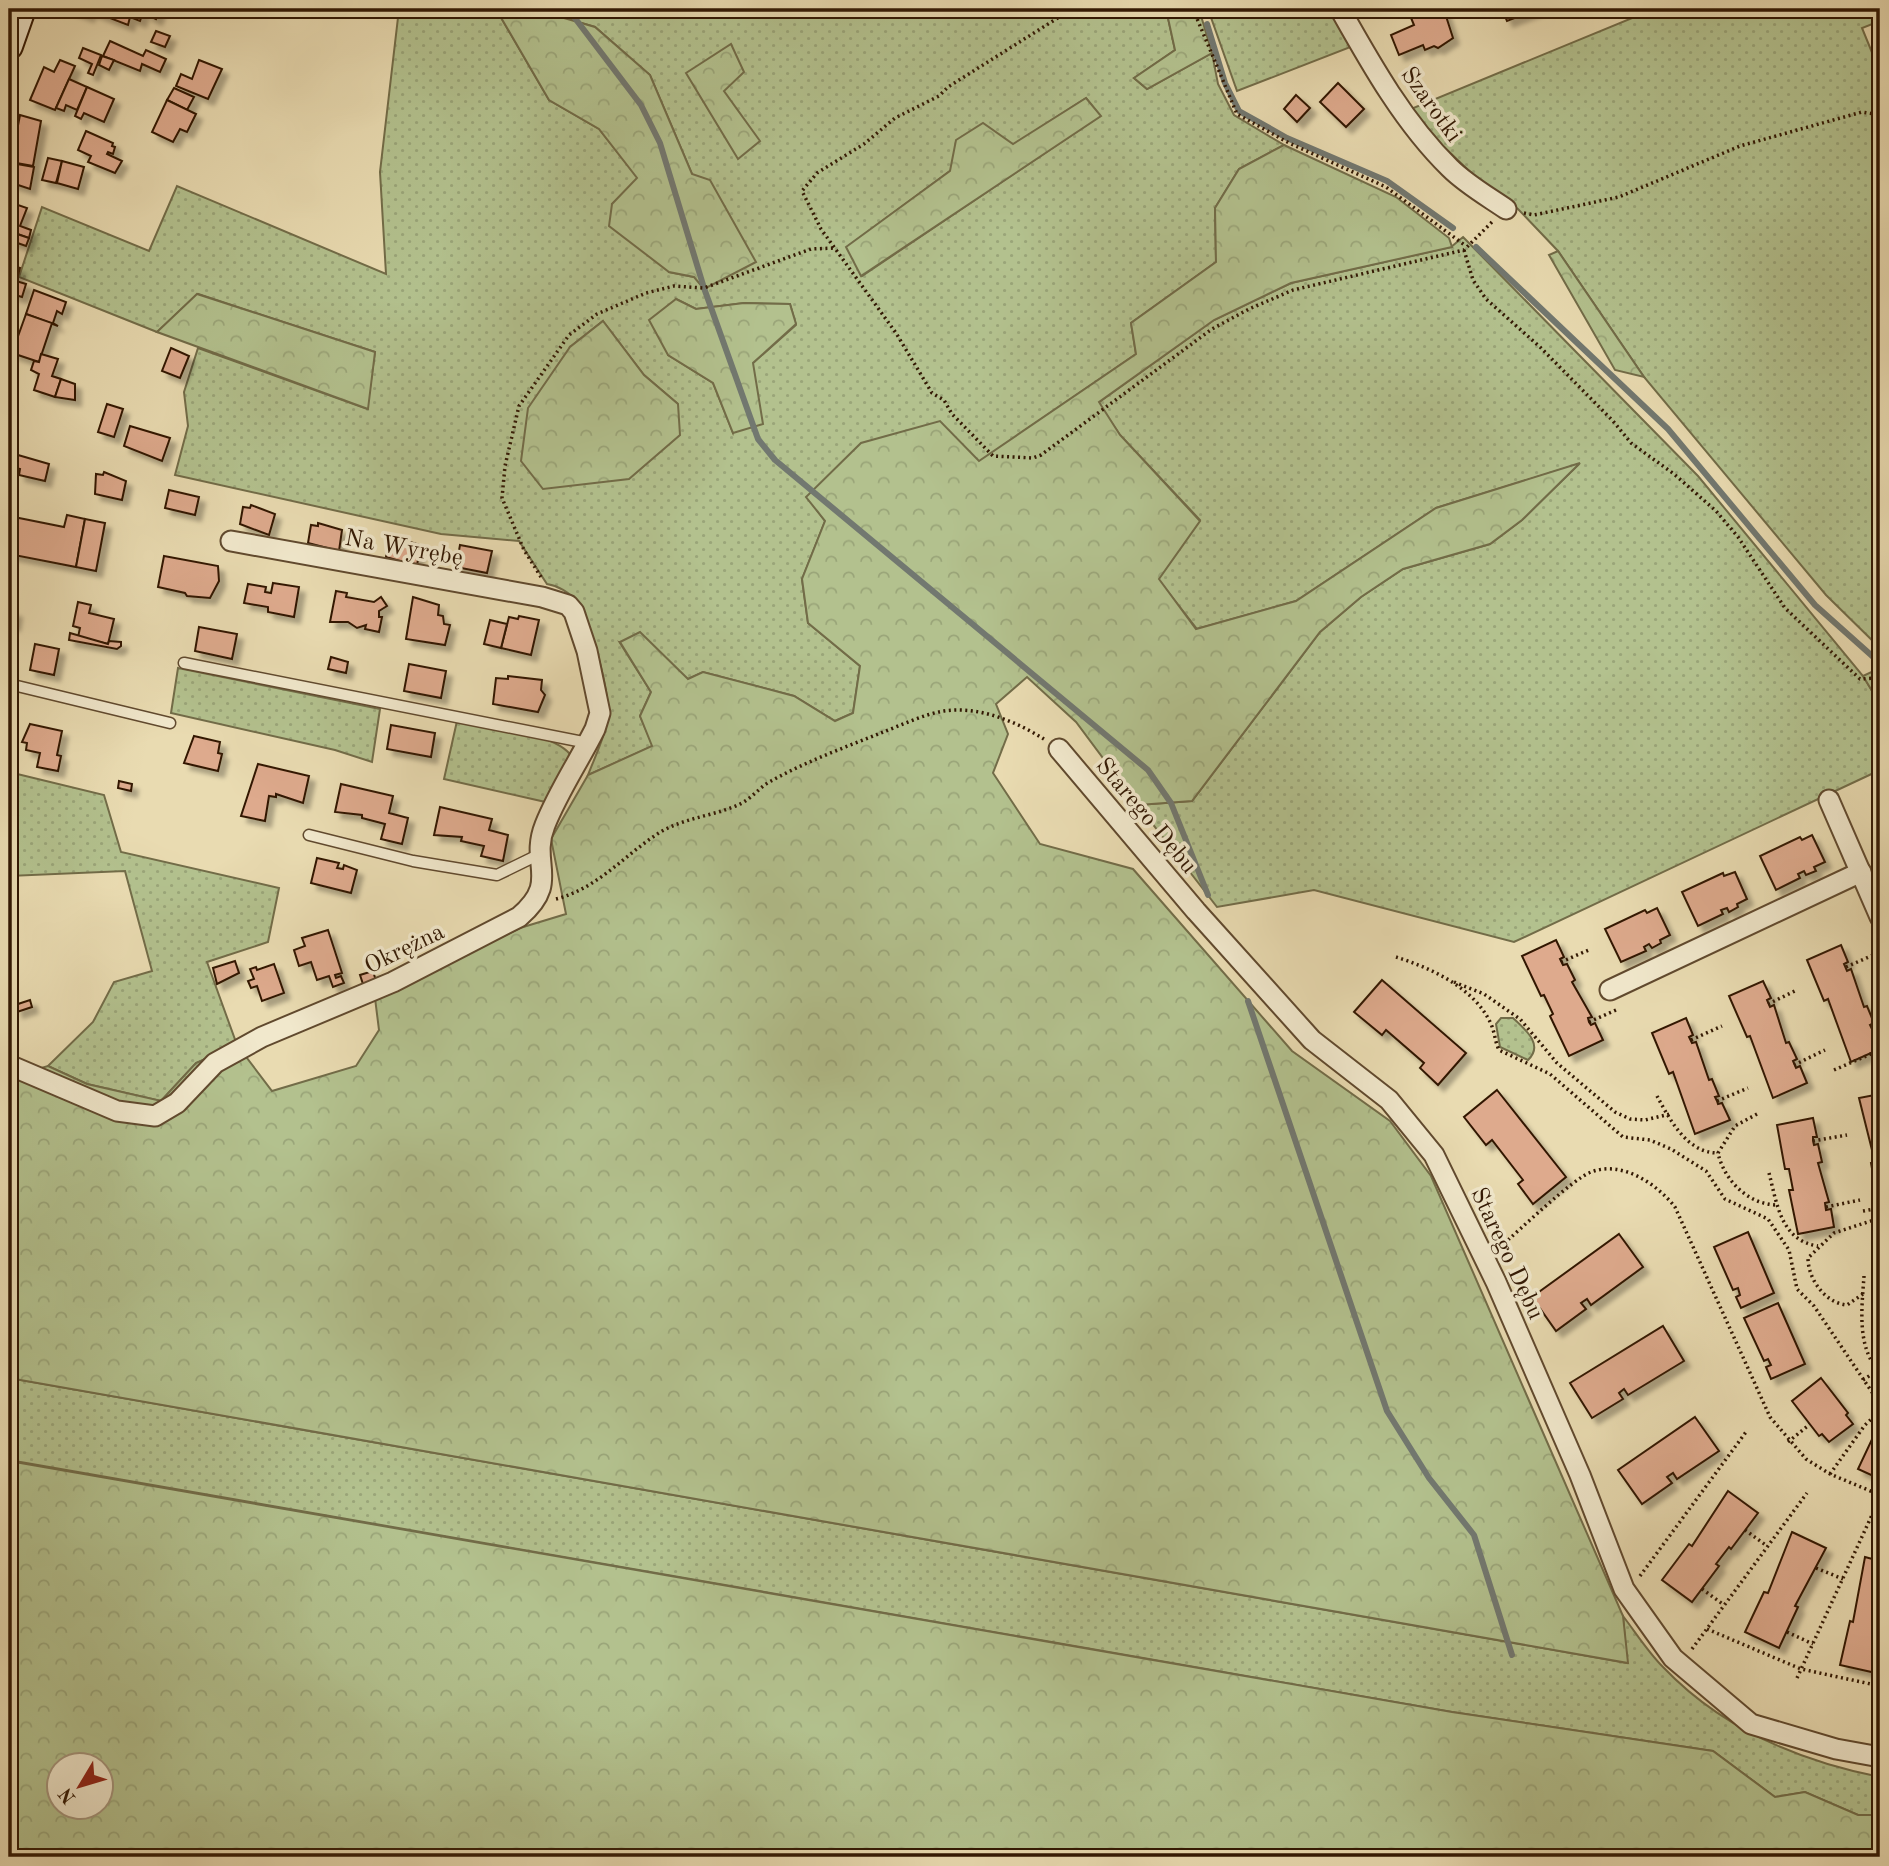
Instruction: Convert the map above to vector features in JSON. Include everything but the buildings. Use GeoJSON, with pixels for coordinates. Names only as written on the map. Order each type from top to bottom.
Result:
{"type":"FeatureCollection","features":[{"type":"Feature","properties":{"kind":"street"},"geometry":{"type":"LineString","coordinates":[[9,46],[22,9]]}},
{"type":"Feature","properties":{"kind":"street","name":"Szarotki"},"geometry":{"type":"LineString","coordinates":[[1343,13],[1398,105],[1426,142],[1451,170],[1506,209]]}},
{"type":"Feature","properties":{"kind":"street","name":"Na Wyrębę"},"geometry":{"type":"LineString","coordinates":[[231,541],[542,597],[568,605],[574,612],[587,650],[600,713],[588,743]]}},
{"type":"Feature","properties":{"kind":"street"},"geometry":{"type":"LineString","coordinates":[[537,902],[542,891],[541,836],[588,743]]}},
{"type":"Feature","properties":{"kind":"street","name":"Starego Dębu"},"geometry":{"type":"LineString","coordinates":[[1059,749],[1196,911],[1312,1040],[1389,1100],[1419,1134],[1445,1175],[1485,1259],[1580,1475],[1624,1589],[1673,1658],[1751,1724],[1836,1749],[1880,1757]]}},
{"type":"Feature","properties":{"kind":"street"},"geometry":{"type":"LineString","coordinates":[[1829,800],[1880,917]]}},
{"type":"Feature","properties":{"kind":"street"},"geometry":{"type":"LineString","coordinates":[[1614,1000],[1861,872]]}},
{"type":"Feature","properties":{"kind":"street","name":"Okrężna"},"geometry":{"type":"LineString","coordinates":[[9,1065],[117,1111],[155,1116],[177,1103],[215,1063],[262,1037],[393,982],[519,917],[537,902]]}},
{"type":"Feature","properties":{"kind":"lane"},"geometry":{"type":"LineString","coordinates":[[1343,13],[1364,9]]}},
{"type":"Feature","properties":{"kind":"lane"},"geometry":{"type":"LineString","coordinates":[[184,663],[588,743]]}},
{"type":"Feature","properties":{"kind":"lane"},"geometry":{"type":"LineString","coordinates":[[9,684],[170,723]]}},
{"type":"Feature","properties":{"kind":"lane"},"geometry":{"type":"LineString","coordinates":[[309,835],[413,861],[498,875],[541,853]]}},
{"type":"Feature","properties":{"kind":"path"},"geometry":{"type":"LineString","coordinates":[[1072,9],[948,87],[939,96],[895,118],[864,145],[807,183],[802,191],[813,215],[911,355],[932,393],[944,400],[953,414],[993,456],[1032,458],[1041,455],[1212,329],[1293,290],[1465,248],[1506,209],[1534,215],[1619,197],[1740,146],[1863,112],[1880,115]]}},
{"type":"Feature","properties":{"kind":"path"},"geometry":{"type":"LineString","coordinates":[[1193,9],[1237,114],[1289,143],[1386,187],[1465,248],[1473,280],[1486,299],[1540,347],[1631,443],[1674,474],[1716,511],[1738,537],[1785,608],[1860,679],[1875,678],[1880,670]]}},
{"type":"Feature","properties":{"kind":"path"},"geometry":{"type":"LineString","coordinates":[[542,597],[541,574],[524,550],[502,498],[505,466],[519,406],[569,335],[597,314],[646,293],[674,286],[704,288],[811,249],[824,246],[837,249]]}},
{"type":"Feature","properties":{"kind":"path"},"geometry":{"type":"LineString","coordinates":[[537,902],[578,894],[664,830],[704,814],[741,804],[769,782],[807,764],[944,711],[986,714],[1018,723],[1059,749]]}},
{"type":"Feature","properties":{"kind":"path"},"geometry":{"type":"LineString","coordinates":[[1561,962],[1591,949]]}},
{"type":"Feature","properties":{"kind":"path"},"geometry":{"type":"LineString","coordinates":[[1846,967],[1880,952]]}},
{"type":"Feature","properties":{"kind":"path"},"geometry":{"type":"LineString","coordinates":[[1396,957],[1484,994],[1520,1019],[1557,1063],[1615,1112],[1630,1119],[1645,1120],[1670,1114]]}},
{"type":"Feature","properties":{"kind":"path"},"geometry":{"type":"LineString","coordinates":[[1450,981],[1490,1022],[1499,1050],[1550,1074],[1623,1137],[1659,1143],[1712,1177],[1725,1199],[1759,1212],[1782,1236],[1793,1264],[1797,1289],[1814,1306],[1880,1404]]}},
{"type":"Feature","properties":{"kind":"path"},"geometry":{"type":"LineString","coordinates":[[1768,1004],[1797,990]]}},
{"type":"Feature","properties":{"kind":"path"},"geometry":{"type":"LineString","coordinates":[[1590,1022],[1614,1000]]}},
{"type":"Feature","properties":{"kind":"path"},"geometry":{"type":"LineString","coordinates":[[1872,1028],[1880,1024]]}},
{"type":"Feature","properties":{"kind":"path"},"geometry":{"type":"LineString","coordinates":[[1691,1040],[1722,1026]]}},
{"type":"Feature","properties":{"kind":"path"},"geometry":{"type":"LineString","coordinates":[[1834,1070],[1880,1050]]}},
{"type":"Feature","properties":{"kind":"path"},"geometry":{"type":"LineString","coordinates":[[1794,1065],[1825,1051]]}},
{"type":"Feature","properties":{"kind":"path"},"geometry":{"type":"LineString","coordinates":[[1717,1101],[1748,1087]]}},
{"type":"Feature","properties":{"kind":"path"},"geometry":{"type":"LineString","coordinates":[[1657,1096],[1688,1142],[1699,1150],[1718,1153]]}},
{"type":"Feature","properties":{"kind":"path"},"geometry":{"type":"LineString","coordinates":[[1718,1153],[1735,1126],[1758,1114]]}},
{"type":"Feature","properties":{"kind":"path"},"geometry":{"type":"LineString","coordinates":[[1813,1141],[1847,1135]]}},
{"type":"Feature","properties":{"kind":"path"},"geometry":{"type":"LineString","coordinates":[[1718,1153],[1727,1176],[1737,1187],[1757,1201],[1778,1205]]}},
{"type":"Feature","properties":{"kind":"path"},"geometry":{"type":"LineString","coordinates":[[1485,1259],[1594,1170],[1618,1170],[1646,1180],[1664,1192],[1675,1207],[1770,1418],[1788,1442],[1806,1459],[1830,1474],[1880,1495]]}},
{"type":"Feature","properties":{"kind":"path"},"geometry":{"type":"LineString","coordinates":[[1769,1173],[1789,1233],[1800,1242],[1818,1246]]}},
{"type":"Feature","properties":{"kind":"path"},"geometry":{"type":"LineString","coordinates":[[1826,1207],[1860,1200]]}},
{"type":"Feature","properties":{"kind":"path"},"geometry":{"type":"LineString","coordinates":[[1863,1211],[1880,1208]]}},
{"type":"Feature","properties":{"kind":"path"},"geometry":{"type":"LineString","coordinates":[[1863,1294],[1847,1305],[1838,1304],[1821,1292],[1808,1262],[1818,1246],[1843,1228],[1880,1218]]}},
{"type":"Feature","properties":{"kind":"path"},"geometry":{"type":"LineString","coordinates":[[1782,1236],[1789,1233]]}},
{"type":"Feature","properties":{"kind":"path"},"geometry":{"type":"LineString","coordinates":[[1863,1380],[1879,1371],[1871,1361],[1866,1345],[1864,1276]]}},
{"type":"Feature","properties":{"kind":"path"},"geometry":{"type":"LineString","coordinates":[[1830,1474],[1865,1425],[1880,1411]]}},
{"type":"Feature","properties":{"kind":"path"},"geometry":{"type":"LineString","coordinates":[[1788,1442],[1810,1424]]}},
{"type":"Feature","properties":{"kind":"path"},"geometry":{"type":"LineString","coordinates":[[1640,1576],[1746,1432]]}},
{"type":"Feature","properties":{"kind":"path"},"geometry":{"type":"LineString","coordinates":[[1690,1652],[1807,1493]]}},
{"type":"Feature","properties":{"kind":"path"},"geometry":{"type":"LineString","coordinates":[[1797,1678],[1872,1515]]}},
{"type":"Feature","properties":{"kind":"path"},"geometry":{"type":"LineString","coordinates":[[1745,1530],[1767,1546]]}},
{"type":"Feature","properties":{"kind":"path"},"geometry":{"type":"LineString","coordinates":[[1816,1568],[1843,1579]]}},
{"type":"Feature","properties":{"kind":"path"},"geometry":{"type":"LineString","coordinates":[[1702,1589],[1724,1605]]}},
{"type":"Feature","properties":{"kind":"path"},"geometry":{"type":"LineString","coordinates":[[1706,1629],[1801,1670],[1880,1686]]}},
{"type":"Feature","properties":{"kind":"path"},"geometry":{"type":"LineString","coordinates":[[1787,1632],[1813,1644]]}},
{"type":"Feature","properties":{"kind":"green space"},"geometry":{"type":"Polygon","coordinates":[[[399,9],[496,9],[549,100],[599,129],[638,178],[612,204],[669,272],[694,277],[692,174],[650,75],[595,27],[533,9],[1166,9],[1175,50],[1134,78],[1147,89],[1212,53],[1218,84],[1234,115],[1284,145],[1239,169],[1215,208],[1216,262],[1131,323],[1136,354],[979,462],[807,497],[825,521],[802,579],[808,623],[860,666],[853,713],[835,721],[794,696],[703,672],[688,679],[620,643],[651,692],[640,716],[653,746],[588,775],[604,734],[608,708],[593,638],[578,603],[564,590],[547,584],[519,541],[441,534],[175,475],[188,426],[184,392],[198,348],[367,409],[375,352],[198,294],[157,332],[19,277],[42,207],[149,251],[177,186],[386,274],[380,172],[399,9]],[[1086,98],[1013,145],[950,171],[847,247],[862,276],[1100,116],[1086,98]],[[676,299],[668,355],[713,383],[733,433],[753,363],[796,325],[790,304],[744,303],[696,309],[676,299]],[[603,321],[570,347],[678,404],[644,375],[603,321]]]}},
{"type":"Feature","properties":{"kind":"green space"},"geometry":{"type":"Polygon","coordinates":[[[496,9],[533,9],[595,27],[650,75],[692,174],[710,180],[756,262],[704,289],[694,277],[669,272],[609,226],[612,204],[637,178],[599,129],[549,100],[496,9]]]}},
{"type":"Feature","properties":{"kind":"green space"},"geometry":{"type":"Polygon","coordinates":[[[1166,9],[1199,9],[1212,53],[1147,89],[1134,78],[1175,50],[1166,9]]]}},
{"type":"Feature","properties":{"kind":"green space"},"geometry":{"type":"Polygon","coordinates":[[[1208,9],[1333,9],[1353,46],[1237,91],[1208,9]]]}},
{"type":"Feature","properties":{"kind":"green space"},"geometry":{"type":"Polygon","coordinates":[[[1654,9],[1880,9],[1880,21],[1862,28],[1880,72],[1880,648],[1826,595],[1644,377],[1558,251],[1518,209],[1484,185],[1406,111],[1654,9]]]}},
{"type":"Feature","properties":{"kind":"green space"},"geometry":{"type":"Polygon","coordinates":[[[731,44],[744,72],[724,91],[760,141],[738,159],[686,73],[731,44]]]}},
{"type":"Feature","properties":{"kind":"green space"},"geometry":{"type":"Polygon","coordinates":[[[1086,98],[1101,116],[861,276],[846,247],[950,171],[956,140],[983,123],[1013,144],[1086,98]]]}},
{"type":"Feature","properties":{"kind":"green space"},"geometry":{"type":"Polygon","coordinates":[[[1284,145],[1396,197],[1449,238],[1452,247],[1291,283],[1214,320],[1099,402],[1120,435],[1200,521],[1159,579],[1196,629],[1296,601],[1436,508],[1580,463],[1522,520],[1490,544],[1403,569],[1361,597],[1320,632],[1192,801],[1138,805],[1076,722],[1027,677],[996,704],[1008,734],[993,773],[1040,844],[1133,869],[1292,1051],[1390,1121],[1431,1176],[1623,1616],[1628,1663],[9,1378],[9,1077],[48,1066],[87,1084],[161,1101],[196,1063],[237,1045],[272,1091],[356,1066],[379,1030],[375,998],[520,928],[566,914],[551,839],[588,775],[652,746],[640,716],[651,692],[620,642],[640,632],[688,679],[703,672],[794,696],[835,721],[853,713],[860,666],[808,623],[802,579],[825,521],[806,497],[861,443],[940,421],[979,461],[1136,354],[1131,323],[1216,262],[1215,208],[1239,169],[1284,145]]]}},
{"type":"Feature","properties":{"kind":"green space"},"geometry":{"type":"Polygon","coordinates":[[[1463,237],[1698,476],[1863,676],[1880,704],[1880,770],[1514,942],[1314,890],[1217,907],[1138,805],[1192,801],[1320,632],[1361,597],[1403,569],[1490,544],[1522,520],[1579,464],[1436,508],[1296,601],[1197,629],[1158,579],[1200,520],[1120,435],[1098,403],[1214,320],[1291,283],[1451,247],[1463,237]]]}},
{"type":"Feature","properties":{"kind":"green space"},"geometry":{"type":"Polygon","coordinates":[[[1558,251],[1644,377],[1615,370],[1549,255],[1558,251]]]}},
{"type":"Feature","properties":{"kind":"green space"},"geometry":{"type":"Polygon","coordinates":[[[197,294],[375,352],[368,409],[157,332],[197,294]]]}},
{"type":"Feature","properties":{"kind":"green space"},"geometry":{"type":"Polygon","coordinates":[[[676,299],[696,309],[744,303],[790,304],[796,324],[753,363],[763,424],[733,433],[713,383],[668,355],[649,320],[676,299]]]}},
{"type":"Feature","properties":{"kind":"green space"},"geometry":{"type":"Polygon","coordinates":[[[603,321],[644,375],[678,404],[680,435],[629,479],[543,489],[521,461],[528,408],[570,347],[603,321]]]}},
{"type":"Feature","properties":{"kind":"green space"},"geometry":{"type":"Polygon","coordinates":[[[178,668],[380,709],[372,762],[335,750],[171,713],[178,668]]]}},
{"type":"Feature","properties":{"kind":"green space"},"geometry":{"type":"Polygon","coordinates":[[[1880,668],[1880,704],[1863,676],[1880,668]]]}},
{"type":"Feature","properties":{"kind":"green space"},"geometry":{"type":"Polygon","coordinates":[[[457,721],[533,735],[561,746],[570,754],[570,763],[550,803],[444,779],[457,721]]]}},
{"type":"Feature","properties":{"kind":"green space"},"geometry":{"type":"Polygon","coordinates":[[[9,772],[104,795],[121,852],[279,888],[268,942],[207,962],[237,1045],[196,1063],[161,1101],[87,1084],[48,1066],[93,1022],[114,982],[152,971],[125,871],[9,876],[9,772]]]}},
{"type":"Feature","properties":{"kind":"green space"},"geometry":{"type":"Polygon","coordinates":[[[1501,1018],[1513,1018],[1531,1038],[1534,1049],[1528,1060],[1500,1047],[1496,1024],[1501,1018]]]}},
{"type":"Feature","properties":{"kind":"green space"},"geometry":{"type":"Polygon","coordinates":[[[9,1378],[1627,1663],[1623,1616],[1663,1667],[1710,1708],[1763,1739],[1791,1751],[1820,1762],[1880,1777],[1880,1815],[1858,1815],[1805,1792],[1775,1797],[1713,1751],[1452,1712],[9,1460],[9,1378]]]}},
{"type":"Feature","properties":{"kind":"green space"},"geometry":{"type":"Polygon","coordinates":[[[9,1461],[1452,1712],[1713,1751],[1775,1797],[1805,1792],[1858,1815],[1880,1815],[1880,1857],[9,1857],[9,1461]]]}},
{"type":"Feature","properties":{"kind":"waterway"},"geometry":{"type":"LineString","coordinates":[[568,9],[641,105],[660,143],[704,288],[758,439],[775,460],[1148,770],[1171,803],[1208,895]]}},
{"type":"Feature","properties":{"kind":"waterway"},"geometry":{"type":"LineString","coordinates":[[1207,24],[1225,83],[1239,111],[1287,138],[1387,181],[1453,228]]}},
{"type":"Feature","properties":{"kind":"waterway"},"geometry":{"type":"LineString","coordinates":[[1476,247],[1668,429],[1815,605],[1880,663]]}},
{"type":"Feature","properties":{"kind":"waterway"},"geometry":{"type":"LineString","coordinates":[[1248,1001],[1387,1411],[1429,1478],[1474,1535],[1512,1655]]}}]}
